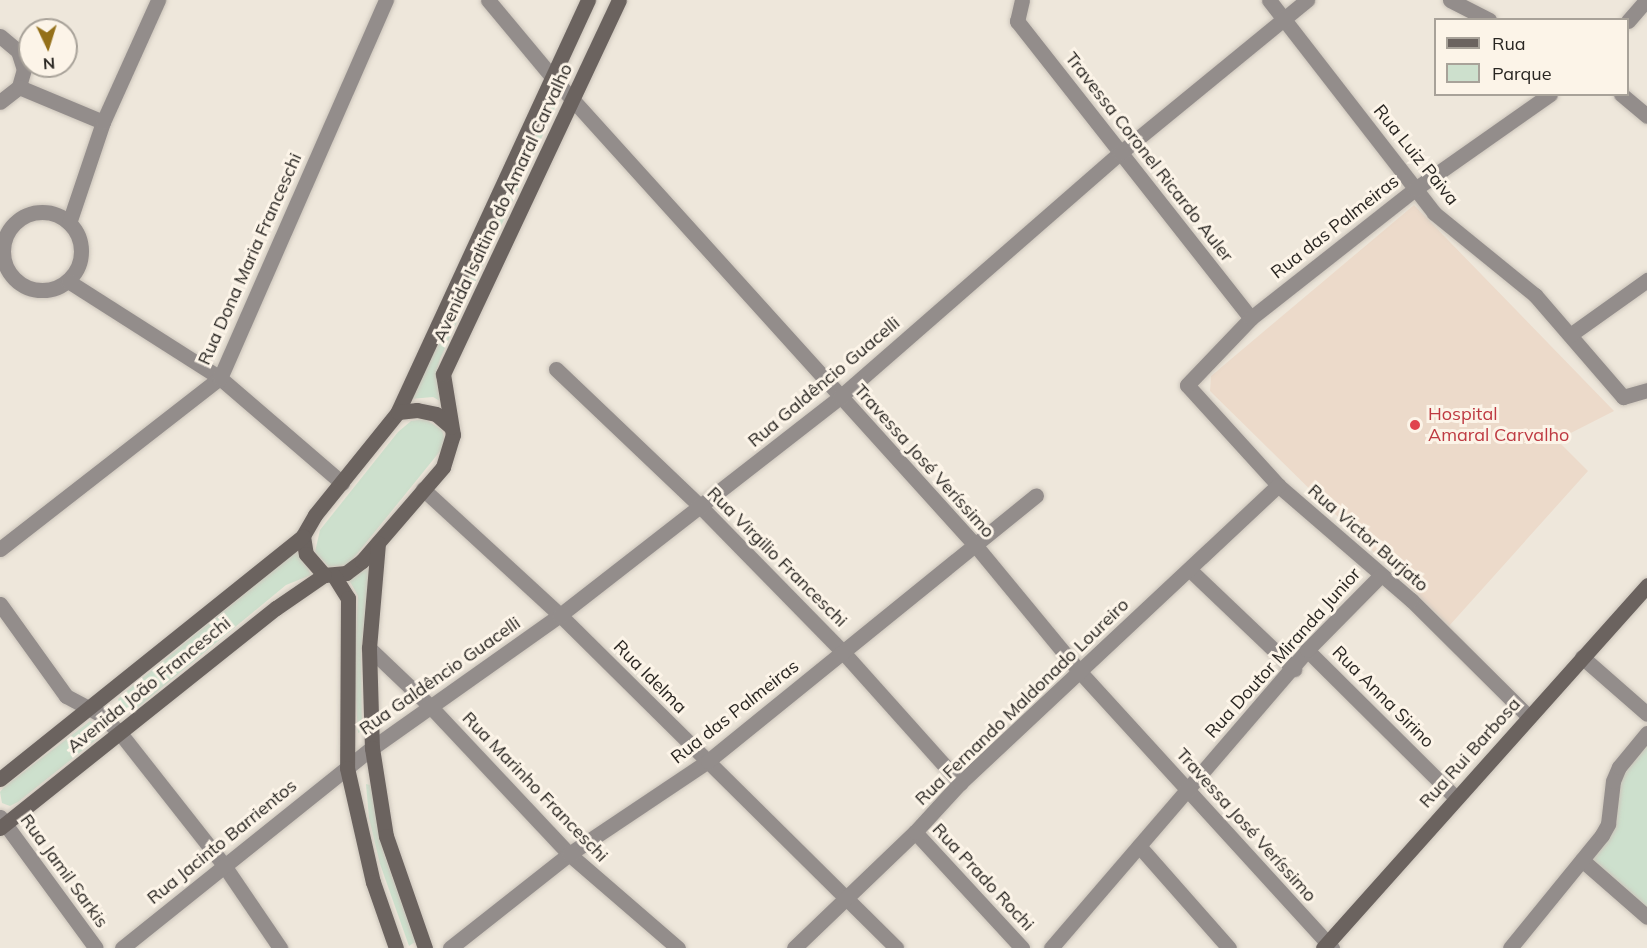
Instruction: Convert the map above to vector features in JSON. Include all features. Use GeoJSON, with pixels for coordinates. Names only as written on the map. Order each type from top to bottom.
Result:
{"type":"FeatureCollection","features":[{"type":"Feature","properties":{"kind":"main road","name":"Avenida Isaltino do Amaral Carvalho"},"geometry":{"type":"LineString","coordinates":[[342,483],[398,412],[588,0]]}},
{"type":"Feature","properties":{"kind":"main road","name":"Avenida Isaltino do Amaral Carvalho"},"geometry":{"type":"LineString","coordinates":[[423,489],[443,467],[451,448],[451,427],[443,374],[574,100],[619,0]]}},
{"type":"Feature","properties":{"kind":"main road"},"geometry":{"type":"LineString","coordinates":[[398,412],[417,410],[436,414],[451,427]]}},
{"type":"Feature","properties":{"kind":"main road","name":"Avenida João Franceschi"},"geometry":{"type":"LineString","coordinates":[[0,779],[303,536],[342,483]]}},
{"type":"Feature","properties":{"kind":"main road","name":"Avenida João Franceschi"},"geometry":{"type":"LineString","coordinates":[[2,823],[120,733],[276,608],[329,576],[362,561],[423,489]]}},
{"type":"Feature","properties":{"kind":"main road"},"geometry":{"type":"LineString","coordinates":[[303,536],[306,554],[348,598],[347,768],[373,882],[396,948]]}},
{"type":"Feature","properties":{"kind":"main road"},"geometry":{"type":"LineString","coordinates":[[378,543],[369,648],[372,748],[386,836],[425,948]]}},
{"type":"Feature","properties":{"kind":"main road","name":"Rua Rui Barbosa"},"geometry":{"type":"LineString","coordinates":[[1328,946],[1456,798],[1647,585]]}},
{"type":"Feature","properties":{"kind":"street"},"geometry":{"type":"LineString","coordinates":[[69,223],[104,122],[158,0]]}},
{"type":"Feature","properties":{"kind":"street","name":"Rua Dona Maria Franceschi"},"geometry":{"type":"LineString","coordinates":[[0,549],[220,378],[386,0]]}},
{"type":"Feature","properties":{"kind":"street","name":"Travessa José Veríssimo"},"geometry":{"type":"LineString","coordinates":[[488,0],[553,78],[976,546],[1080,672],[1187,787],[1328,946]]}},
{"type":"Feature","properties":{"kind":"street","name":"Travessa Coronel Ricardo Auler"},"geometry":{"type":"LineString","coordinates":[[1022,0],[1017,21],[1251,318]]}},
{"type":"Feature","properties":{"kind":"street","name":"Rua Luiz Paiva"},"geometry":{"type":"LineString","coordinates":[[1269,0],[1415,189],[1471,247],[1535,295],[1623,397],[1647,390]]}},
{"type":"Feature","properties":{"kind":"street","name":"Rua Galdêncio Guacelli"},"geometry":{"type":"LineString","coordinates":[[347,768],[430,706],[560,615],[840,397],[1120,153],[1307,0]]}},
{"type":"Feature","properties":{"kind":"street"},"geometry":{"type":"LineString","coordinates":[[1450,0],[1485,18]]}},
{"type":"Feature","properties":{"kind":"street"},"geometry":{"type":"LineString","coordinates":[[1629,20],[1646,0]]}},
{"type":"Feature","properties":{"kind":"street"},"geometry":{"type":"LineString","coordinates":[[0,36],[18,51],[24,69],[19,87],[0,102]]}},
{"type":"Feature","properties":{"kind":"street"},"geometry":{"type":"LineString","coordinates":[[19,87],[104,122]]}},
{"type":"Feature","properties":{"kind":"street","name":"Rua das Palmeiras"},"geometry":{"type":"LineString","coordinates":[[1186,385],[1251,318],[1415,189],[1547,96]]}},
{"type":"Feature","properties":{"kind":"street"},"geometry":{"type":"LineString","coordinates":[[1623,96],[1647,116]]}},
{"type":"Feature","properties":{"kind":"street"},"geometry":{"type":"LineString","coordinates":[[39,212],[55,214],[69,223],[78,236],[81,252],[77,268],[68,281],[53,289],[37,290],[5,277],[4,242],[17,222],[39,212]]}},
{"type":"Feature","properties":{"kind":"street"},"geometry":{"type":"LineString","coordinates":[[1570,335],[1647,280]]}},
{"type":"Feature","properties":{"kind":"street"},"geometry":{"type":"LineString","coordinates":[[68,281],[220,378],[342,483]]}},
{"type":"Feature","properties":{"kind":"street","name":"Rua Virgilio Franceschi"},"geometry":{"type":"LineString","coordinates":[[556,369],[701,507],[843,652],[960,783]]}},
{"type":"Feature","properties":{"kind":"street","name":"Rua Victor Burjato"},"geometry":{"type":"LineString","coordinates":[[1186,385],[1278,485],[1380,576],[1411,600],[1528,717]]}},
{"type":"Feature","properties":{"kind":"street","name":"Rua Fernando Maldonado Loureiro"},"geometry":{"type":"LineString","coordinates":[[794,948],[915,832],[960,783],[1190,570],[1278,485]]}},
{"type":"Feature","properties":{"kind":"street","name":"Rua Idelma"},"geometry":{"type":"LineString","coordinates":[[423,489],[560,615],[896,948]]}},
{"type":"Feature","properties":{"kind":"street","name":"Rua das Palmeiras"},"geometry":{"type":"LineString","coordinates":[[450,948],[569,854],[708,761],[976,546],[1036,495]]}},
{"type":"Feature","properties":{"kind":"street"},"geometry":{"type":"LineString","coordinates":[[1190,570],[1294,669]]}},
{"type":"Feature","properties":{"kind":"street","name":"Rua Doutor Miranda Junior"},"geometry":{"type":"LineString","coordinates":[[1051,948],[1187,787],[1294,669],[1307,650],[1380,576]]}},
{"type":"Feature","properties":{"kind":"street"},"geometry":{"type":"LineString","coordinates":[[0,604],[66,696],[89,707],[120,733],[223,864],[280,948]]}},
{"type":"Feature","properties":{"kind":"street","name":"Rua Marinho Franceschi"},"geometry":{"type":"LineString","coordinates":[[369,648],[430,706],[569,854],[678,948]]}},
{"type":"Feature","properties":{"kind":"street","name":"Rua Anna Sirino"},"geometry":{"type":"LineString","coordinates":[[1307,650],[1456,798]]}},
{"type":"Feature","properties":{"kind":"street"},"geometry":{"type":"LineString","coordinates":[[1582,657],[1647,714]]}},
{"type":"Feature","properties":{"kind":"street"},"geometry":{"type":"LineString","coordinates":[[1510,948],[1608,825],[1613,781],[1619,767],[1647,733]]}},
{"type":"Feature","properties":{"kind":"street","name":"Rua Jacinto Barrientos"},"geometry":{"type":"LineString","coordinates":[[122,948],[223,864],[347,768]]}},
{"type":"Feature","properties":{"kind":"street","name":"Rua Jamil Sarkis"},"geometry":{"type":"LineString","coordinates":[[2,823],[96,948]]}},
{"type":"Feature","properties":{"kind":"street","name":"Rua Prado Rochi"},"geometry":{"type":"LineString","coordinates":[[915,832],[1022,948]]}},
{"type":"Feature","properties":{"kind":"street"},"geometry":{"type":"LineString","coordinates":[[1139,846],[1229,948]]}},
{"type":"Feature","properties":{"kind":"street"},"geometry":{"type":"LineString","coordinates":[[1582,860],[1647,917]]}},
{"type":"Feature","properties":{"kind":"shaded area","name":"Hospital Amaral Carvalho"},"geometry":{"type":"Polygon","coordinates":[[[1414,205],[1614,411],[1557,440],[1588,471],[1449,626],[1210,391],[1211,376],[1414,205]]]}},
{"type":"Feature","properties":{"kind":"green space"},"geometry":{"type":"Polygon","coordinates":[[[558,102],[440,359],[436,374],[440,401],[433,397],[410,399],[551,104],[558,102]]]}},
{"type":"Feature","properties":{"kind":"green space"},"geometry":{"type":"Polygon","coordinates":[[[425,419],[442,430],[445,440],[441,450],[348,565],[329,567],[315,552],[320,530],[398,432],[411,421],[425,419]]]}},
{"type":"Feature","properties":{"kind":"green space"},"geometry":{"type":"Polygon","coordinates":[[[299,549],[311,575],[286,585],[136,709],[122,711],[118,699],[123,694],[299,549]]]}},
{"type":"Feature","properties":{"kind":"green space"},"geometry":{"type":"Polygon","coordinates":[[[370,560],[361,653],[362,731],[358,733],[354,671],[358,596],[348,578],[370,560]]]}},
{"type":"Feature","properties":{"kind":"green space"},"geometry":{"type":"Polygon","coordinates":[[[90,721],[100,726],[97,739],[18,802],[10,806],[2,803],[0,792],[4,787],[90,721]]]}},
{"type":"Feature","properties":{"kind":"green space"},"geometry":{"type":"Polygon","coordinates":[[[1647,742],[1647,910],[1589,859],[1621,777],[1647,742]]]}},
{"type":"Feature","properties":{"kind":"green space"},"geometry":{"type":"Polygon","coordinates":[[[366,784],[370,785],[384,854],[415,942],[409,946],[380,864],[369,818],[366,784]]]}},
{"type":"Feature","properties":{"kind":"place","name":"Hospital Amaral Carvalho"},"geometry":{"type":"Point","coordinates":[1415,425]}}]}
